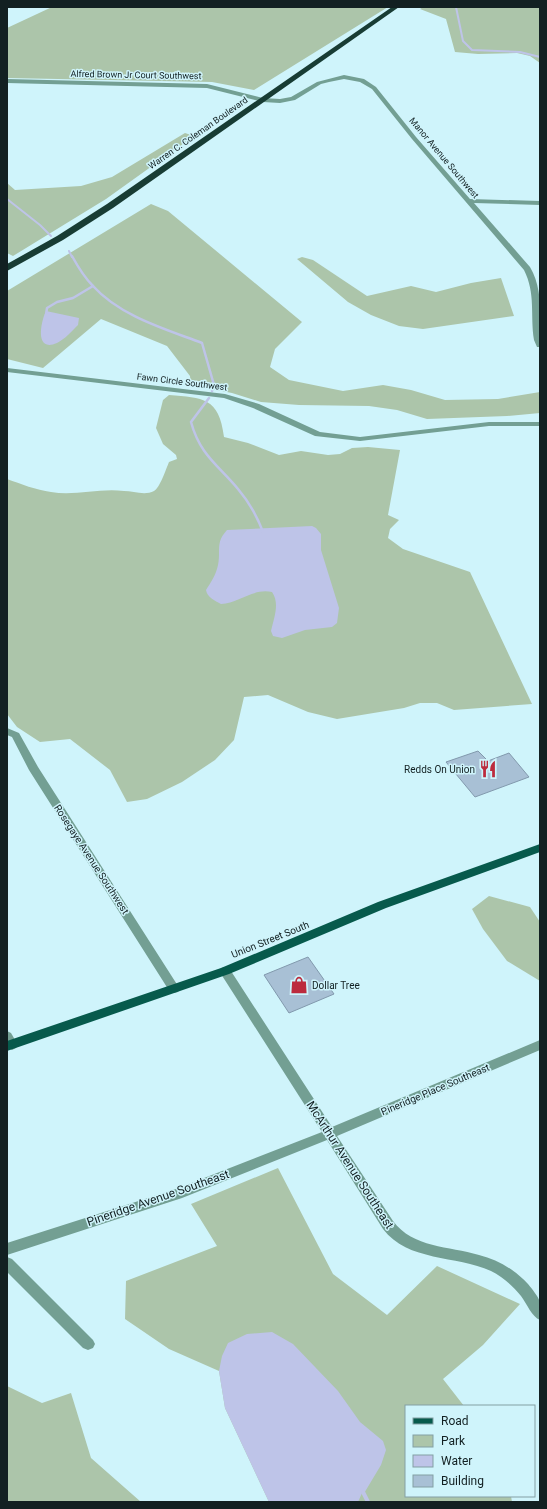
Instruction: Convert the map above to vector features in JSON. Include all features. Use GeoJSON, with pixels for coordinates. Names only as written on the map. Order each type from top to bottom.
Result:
{"type":"FeatureCollection","features":[{"type":"Feature","properties":{"kind":"highway","name":"Warren C. Coleman Boulevard"},"geometry":{"type":"LineString","coordinates":[[9,266],[110,206],[396,7]]}},
{"type":"Feature","properties":{"kind":"main road","name":"Union Street South"},"geometry":{"type":"LineString","coordinates":[[9,1042],[225,971],[382,905],[540,848]]}},
{"type":"Feature","properties":{"kind":"street","name":"Manor Avenue Southwest"},"geometry":{"type":"LineString","coordinates":[[263,100],[280,101],[293,99],[319,83],[338,78],[353,78],[366,82],[382,98],[414,138],[515,254],[532,278],[537,296],[538,337],[540,346]]}},
{"type":"Feature","properties":{"kind":"street","name":"Alfred Brown Jr Court Southwest"},"geometry":{"type":"LineString","coordinates":[[7,81],[207,86],[263,100]]}},
{"type":"Feature","properties":{"kind":"street"},"geometry":{"type":"LineString","coordinates":[[468,201],[540,202]]}},
{"type":"Feature","properties":{"kind":"street","name":"Fawn Circle Southwest"},"geometry":{"type":"LineString","coordinates":[[7,370],[225,396],[256,406],[318,434],[360,438],[489,424],[540,424]]}},
{"type":"Feature","properties":{"kind":"street","name":"Rosegaye Avenue Southwest"},"geometry":{"type":"LineString","coordinates":[[8,731],[16,735],[33,768],[174,988]]}},
{"type":"Feature","properties":{"kind":"street","name":"McArthur Avenue Southeast"},"geometry":{"type":"LineString","coordinates":[[225,971],[388,1225],[398,1236],[426,1248],[489,1264],[519,1283],[539,1311]]}},
{"type":"Feature","properties":{"kind":"street","name":"Pineridge Place Southeast"},"geometry":{"type":"LineString","coordinates":[[329,1134],[540,1045]]}},
{"type":"Feature","properties":{"kind":"street","name":"Pineridge Avenue Southeast"},"geometry":{"type":"LineString","coordinates":[[7,1249],[178,1194],[329,1134]]}},
{"type":"Feature","properties":{"kind":"street"},"geometry":{"type":"LineString","coordinates":[[7,1263],[88,1344]]}},
{"type":"Feature","properties":{"kind":"green space"},"geometry":{"type":"Polygon","coordinates":[[[52,7],[388,7],[254,90],[212,82],[7,78],[7,28],[52,7]]]}},
{"type":"Feature","properties":{"kind":"green space"},"geometry":{"type":"Polygon","coordinates":[[[423,7],[540,7],[540,63],[530,56],[517,53],[478,54],[455,52],[446,19],[420,9],[423,7]]]}},
{"type":"Feature","properties":{"kind":"green space"},"geometry":{"type":"Polygon","coordinates":[[[185,133],[194,136],[106,199],[13,256],[7,253],[7,183],[15,190],[81,186],[112,177],[185,133]]]}},
{"type":"Feature","properties":{"kind":"green space"},"geometry":{"type":"Polygon","coordinates":[[[151,204],[168,211],[302,322],[275,349],[270,367],[289,380],[343,391],[383,385],[411,390],[445,400],[498,399],[540,392],[540,413],[507,416],[427,419],[397,410],[369,406],[299,405],[261,402],[232,393],[191,385],[190,376],[167,346],[101,319],[43,368],[7,359],[7,291],[151,204]]]}},
{"type":"Feature","properties":{"kind":"green space"},"geometry":{"type":"Polygon","coordinates":[[[302,257],[313,260],[367,296],[411,286],[436,292],[471,283],[501,278],[514,316],[423,329],[399,326],[371,315],[348,302],[297,259],[302,257]]]}},
{"type":"Feature","properties":{"kind":"green space"},"geometry":{"type":"Polygon","coordinates":[[[169,395],[191,397],[207,402],[218,414],[222,424],[224,437],[248,443],[279,455],[301,451],[328,455],[340,454],[352,448],[368,447],[400,450],[388,515],[399,520],[390,529],[388,538],[403,549],[470,572],[532,704],[454,710],[437,703],[420,703],[404,708],[337,719],[308,712],[268,695],[244,697],[234,740],[215,760],[182,782],[147,799],[127,802],[110,770],[70,739],[40,742],[17,727],[7,714],[7,479],[40,490],[60,493],[105,490],[143,493],[154,491],[161,482],[169,462],[177,459],[176,455],[163,444],[156,428],[163,400],[169,395]]]}},
{"type":"Feature","properties":{"kind":"green space"},"geometry":{"type":"Polygon","coordinates":[[[489,896],[530,907],[540,922],[540,981],[507,961],[483,929],[472,909],[489,896]]]}},
{"type":"Feature","properties":{"kind":"green space"},"geometry":{"type":"Polygon","coordinates":[[[278,1168],[333,1274],[387,1315],[437,1266],[520,1304],[483,1345],[443,1379],[463,1405],[405,1405],[405,1497],[511,1497],[512,1502],[269,1502],[225,1408],[219,1371],[169,1349],[125,1319],[126,1281],[217,1246],[191,1204],[278,1168]]]}},
{"type":"Feature","properties":{"kind":"green space"},"geometry":{"type":"Polygon","coordinates":[[[7,1386],[42,1403],[71,1393],[91,1458],[141,1502],[7,1502],[7,1386]]]}},
{"type":"Feature","properties":{"kind":"water"},"geometry":{"type":"Polygon","coordinates":[[[46,311],[79,318],[78,325],[66,337],[57,343],[50,345],[45,344],[42,340],[41,328],[46,311]]]}},
{"type":"Feature","properties":{"kind":"water"},"geometry":{"type":"Polygon","coordinates":[[[312,526],[321,534],[321,550],[339,608],[337,623],[332,627],[305,630],[282,638],[273,636],[271,631],[275,616],[276,601],[272,592],[259,592],[221,604],[208,595],[206,590],[215,575],[219,560],[219,547],[221,539],[227,530],[312,526]]]}},
{"type":"Feature","properties":{"kind":"water"},"geometry":{"type":"Polygon","coordinates":[[[272,1332],[293,1344],[338,1391],[360,1422],[383,1441],[386,1450],[381,1465],[363,1495],[362,1493],[358,1502],[269,1502],[225,1408],[219,1371],[222,1356],[228,1343],[247,1334],[272,1332]]]}},
{"type":"Feature","properties":{"kind":"building","name":"Redds On Union"},"geometry":{"type":"Polygon","coordinates":[[[478,751],[488,761],[509,753],[529,777],[475,797],[446,762],[478,751]]]}},
{"type":"Feature","properties":{"kind":"building","name":"Dollar Tree"},"geometry":{"type":"Polygon","coordinates":[[[308,957],[334,994],[289,1013],[264,975],[308,957]]]}},
{"type":"Feature","properties":{"kind":"waterway"},"geometry":{"type":"LineString","coordinates":[[456,7],[463,41],[472,50],[520,52],[540,57]]}},
{"type":"Feature","properties":{"kind":"waterway"},"geometry":{"type":"LineString","coordinates":[[7,199],[40,225],[51,236]]}},
{"type":"Feature","properties":{"kind":"waterway"},"geometry":{"type":"LineString","coordinates":[[69,251],[72,257]]}},
{"type":"Feature","properties":{"kind":"waterway"},"geometry":{"type":"LineString","coordinates":[[72,256],[81,272],[90,283],[116,306],[158,327],[202,343],[214,385],[212,391]]}},
{"type":"Feature","properties":{"kind":"waterway"},"geometry":{"type":"LineString","coordinates":[[46,315],[47,308],[57,302],[73,298],[93,286]]}},
{"type":"Feature","properties":{"kind":"waterway"},"geometry":{"type":"LineString","coordinates":[[209,398],[191,422],[199,443],[210,459],[246,499],[263,532]]}},
{"type":"Feature","properties":{"kind":"waterway"},"geometry":{"type":"LineString","coordinates":[[363,1492],[368,1502]]}},
{"type":"Feature","properties":{"kind":"place","name":"Redds On Union"},"geometry":{"type":"Point","coordinates":[488,769]}},
{"type":"Feature","properties":{"kind":"place","name":"Dollar Tree"},"geometry":{"type":"Point","coordinates":[299,985]}}]}
